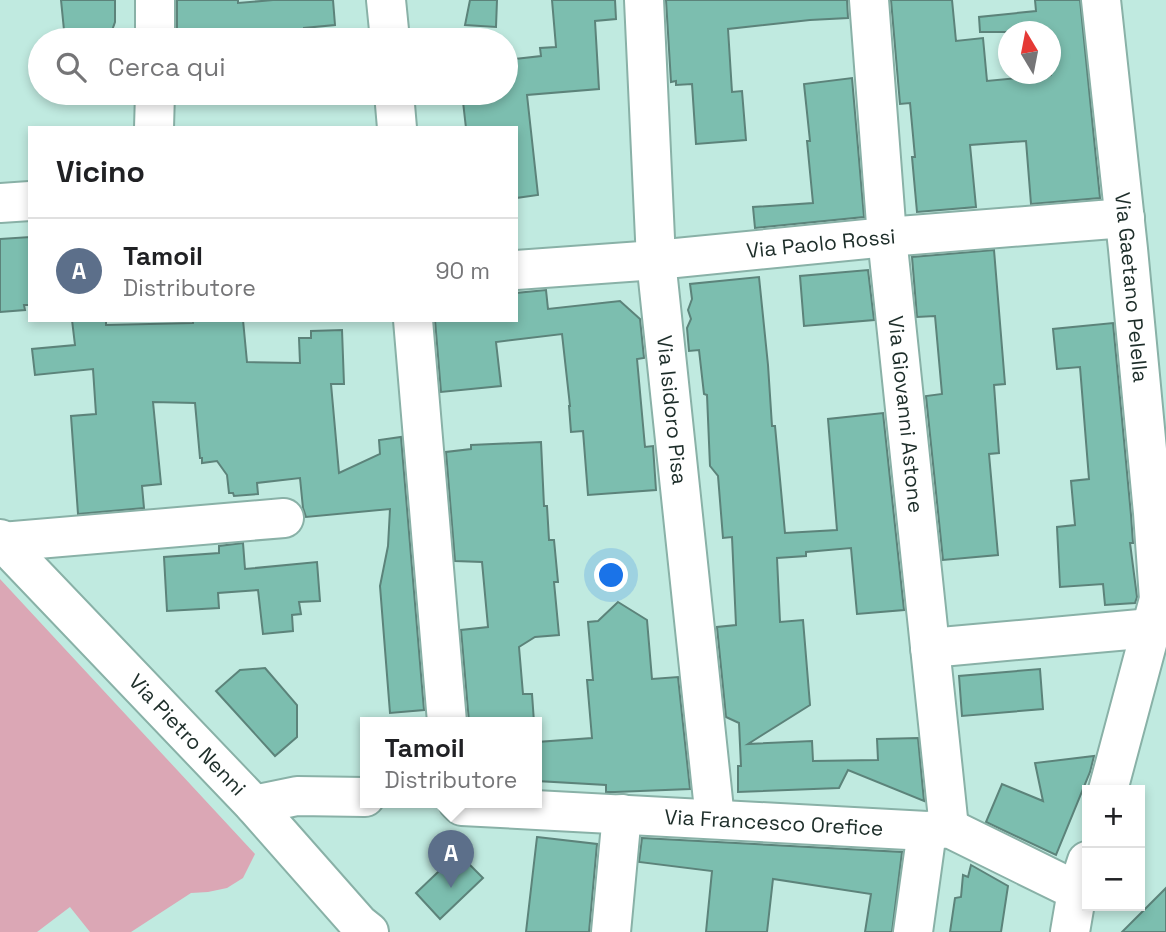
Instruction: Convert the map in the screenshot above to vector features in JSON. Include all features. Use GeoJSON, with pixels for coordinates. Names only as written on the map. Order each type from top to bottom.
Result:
{"type":"FeatureCollection","features":[{"type":"Feature","properties":{"kind":"street"},"geometry":{"type":"LineString","coordinates":[[155,0],[155,28]]}},
{"type":"Feature","properties":{"kind":"street"},"geometry":{"type":"LineString","coordinates":[[386,0],[389,28]]}},
{"type":"Feature","properties":{"kind":"street","name":"Via Isidoro Pisa"},"geometry":{"type":"LineString","coordinates":[[644,0],[656,260],[715,819]]}},
{"type":"Feature","properties":{"kind":"street","name":"Via Giovanni Astone"},"geometry":{"type":"LineString","coordinates":[[869,0],[887,237],[930,648],[938,830],[913,932]]}},
{"type":"Feature","properties":{"kind":"street","name":"Via Gaetano Pelella"},"geometry":{"type":"LineString","coordinates":[[1101,0],[1125,218],[1158,467],[1162,573],[1159,599],[1109,785]]}},
{"type":"Feature","properties":{"kind":"street"},"geometry":{"type":"LineString","coordinates":[[155,105],[155,126]]}},
{"type":"Feature","properties":{"kind":"street"},"geometry":{"type":"LineString","coordinates":[[395,105],[397,126]]}},
{"type":"Feature","properties":{"kind":"street"},"geometry":{"type":"LineString","coordinates":[[0,203],[28,201]]}},
{"type":"Feature","properties":{"kind":"street","name":"Via Paolo Rossi"},"geometry":{"type":"LineString","coordinates":[[518,270],[1125,218]]}},
{"type":"Feature","properties":{"kind":"street"},"geometry":{"type":"LineString","coordinates":[[413,322],[447,717]]}},
{"type":"Feature","properties":{"kind":"street","name":"Via Pietro Nenni"},"geometry":{"type":"LineString","coordinates":[[1,541],[284,518]]}},
{"type":"Feature","properties":{"kind":"street","name":"Via Pietro Nenni"},"geometry":{"type":"LineString","coordinates":[[1,541],[254,805],[361,929]]}},
{"type":"Feature","properties":{"kind":"street"},"geometry":{"type":"LineString","coordinates":[[930,648],[1151,628]]}},
{"type":"Feature","properties":{"kind":"street"},"geometry":{"type":"LineString","coordinates":[[254,805],[296,796],[360,797]]}},
{"type":"Feature","properties":{"kind":"street","name":"Via Francesco Orefice"},"geometry":{"type":"LineString","coordinates":[[502,808],[938,830],[1082,876]]}},
{"type":"Feature","properties":{"kind":"street"},"geometry":{"type":"LineString","coordinates":[[611,932],[622,814]]}},
{"type":"Feature","properties":{"kind":"street"},"geometry":{"type":"LineString","coordinates":[[1070,932],[1082,876]]}},
{"type":"Feature","properties":{"kind":"shaded area"},"geometry":{"type":"Polygon","coordinates":[[[0,579],[255,854],[243,878],[227,888],[191,893],[131,932],[90,932],[70,907],[37,932],[0,932],[0,579]]]}},
{"type":"Feature","properties":{"kind":"building"},"geometry":{"type":"Polygon","coordinates":[[[61,0],[115,0],[113,28],[64,28],[61,0]]]}},
{"type":"Feature","properties":{"kind":"building"},"geometry":{"type":"Polygon","coordinates":[[[177,0],[238,0],[238,3],[333,0],[335,25],[304,28],[177,28],[177,0]]]}},
{"type":"Feature","properties":{"kind":"building"},"geometry":{"type":"Polygon","coordinates":[[[470,0],[497,0],[496,27],[465,25],[470,0]]]}},
{"type":"Feature","properties":{"kind":"building"},"geometry":{"type":"Polygon","coordinates":[[[552,0],[615,0],[616,19],[595,21],[599,89],[527,95],[538,195],[518,198],[518,126],[466,126],[463,105],[518,105],[518,59],[541,56],[540,48],[556,47],[552,0]]]}},
{"type":"Feature","properties":{"kind":"building"},"geometry":{"type":"Polygon","coordinates":[[[666,0],[847,0],[848,18],[728,29],[732,92],[742,91],[746,140],[696,144],[692,84],[676,85],[676,81],[671,82],[666,0]]]}},
{"type":"Feature","properties":{"kind":"building"},"geometry":{"type":"Polygon","coordinates":[[[891,0],[952,0],[956,41],[983,38],[987,81],[998,80],[998,84],[1061,84],[1061,21],[998,21],[998,32],[980,32],[979,17],[1036,11],[1035,0],[1080,0],[1100,198],[1031,204],[1026,141],[970,145],[976,207],[917,212],[910,103],[900,104],[891,0]]]}},
{"type":"Feature","properties":{"kind":"building"},"geometry":{"type":"Polygon","coordinates":[[[852,78],[864,217],[755,228],[753,207],[813,203],[804,84],[852,78]]]}},
{"type":"Feature","properties":{"kind":"building"},"geometry":{"type":"Polygon","coordinates":[[[28,237],[28,305],[24,305],[25,310],[0,312],[0,239],[28,237]]]}},
{"type":"Feature","properties":{"kind":"building"},"geometry":{"type":"Polygon","coordinates":[[[994,250],[1005,384],[994,385],[999,453],[989,454],[998,555],[943,560],[926,396],[942,394],[935,316],[917,317],[912,257],[994,250]]]}},
{"type":"Feature","properties":{"kind":"building"},"geometry":{"type":"Polygon","coordinates":[[[868,270],[874,320],[804,326],[800,276],[868,270]]]}},
{"type":"Feature","properties":{"kind":"building"},"geometry":{"type":"Polygon","coordinates":[[[759,277],[772,426],[775,426],[785,533],[837,530],[828,419],[883,413],[904,610],[857,614],[851,548],[777,558],[780,622],[803,620],[810,705],[748,744],[812,741],[813,761],[878,760],[877,739],[918,738],[924,801],[848,770],[839,788],[738,792],[738,766],[741,766],[739,723],[726,717],[717,627],[736,625],[732,537],[723,538],[718,476],[710,466],[707,395],[704,394],[699,350],[689,351],[687,328],[691,319],[688,310],[692,299],[690,284],[759,277]]]}},
{"type":"Feature","properties":{"kind":"building"},"geometry":{"type":"Polygon","coordinates":[[[546,290],[548,309],[620,301],[640,319],[644,358],[637,359],[645,447],[653,446],[656,490],[588,495],[583,431],[571,432],[562,334],[496,342],[501,386],[441,392],[435,322],[518,322],[518,293],[546,290]]]}},
{"type":"Feature","properties":{"kind":"building"},"geometry":{"type":"Polygon","coordinates":[[[72,322],[106,322],[106,325],[243,322],[247,362],[300,363],[299,338],[311,338],[311,331],[342,330],[344,384],[331,384],[339,473],[380,454],[379,440],[401,437],[424,710],[390,713],[380,586],[388,546],[390,509],[306,517],[300,478],[257,483],[258,494],[234,496],[229,493],[227,475],[217,461],[202,463],[195,403],[153,402],[161,484],[142,486],[144,508],[78,514],[71,416],[96,414],[93,369],[35,375],[32,349],[75,345],[72,322]]]}},
{"type":"Feature","properties":{"kind":"building"},"geometry":{"type":"Polygon","coordinates":[[[1113,323],[1131,515],[1133,543],[1130,543],[1137,597],[1135,603],[1105,605],[1103,584],[1060,587],[1057,527],[1075,525],[1071,481],[1089,479],[1080,367],[1057,369],[1053,329],[1113,323]]]}},
{"type":"Feature","properties":{"kind":"building"},"geometry":{"type":"Polygon","coordinates":[[[541,442],[544,506],[547,506],[549,540],[554,540],[558,582],[554,582],[559,635],[535,637],[519,647],[523,694],[532,694],[534,717],[469,717],[461,630],[488,627],[482,562],[455,561],[446,452],[471,449],[471,445],[541,442]]]}},
{"type":"Feature","properties":{"kind":"building"},"geometry":{"type":"Polygon","coordinates":[[[243,543],[245,569],[317,562],[320,601],[299,602],[301,614],[292,615],[293,631],[263,634],[258,590],[218,593],[219,608],[167,611],[164,557],[219,553],[219,546],[243,543]]]}},
{"type":"Feature","properties":{"kind":"building"},"geometry":{"type":"Polygon","coordinates":[[[618,602],[647,620],[652,679],[678,677],[690,789],[606,792],[606,785],[542,781],[542,742],[592,738],[587,680],[593,680],[588,622],[598,621],[618,602]]]}},
{"type":"Feature","properties":{"kind":"building"},"geometry":{"type":"Polygon","coordinates":[[[265,668],[297,705],[297,737],[275,756],[216,691],[240,670],[265,668]]]}},
{"type":"Feature","properties":{"kind":"building"},"geometry":{"type":"Polygon","coordinates":[[[1040,669],[1043,709],[962,716],[959,676],[1040,669]]]}},
{"type":"Feature","properties":{"kind":"building"},"geometry":{"type":"Polygon","coordinates":[[[1094,756],[1056,855],[986,822],[1002,784],[1043,801],[1035,763],[1094,756]]]}},
{"type":"Feature","properties":{"kind":"building"},"geometry":{"type":"Polygon","coordinates":[[[537,837],[597,844],[589,932],[526,932],[537,837]]]}},
{"type":"Feature","properties":{"kind":"building"},"geometry":{"type":"Polygon","coordinates":[[[642,838],[902,852],[892,932],[865,932],[871,894],[773,879],[767,932],[706,932],[712,871],[639,862],[642,838]]]}},
{"type":"Feature","properties":{"kind":"building"},"geometry":{"type":"Polygon","coordinates":[[[458,853],[483,878],[440,919],[416,893],[458,853]]]}},
{"type":"Feature","properties":{"kind":"building"},"geometry":{"type":"Polygon","coordinates":[[[971,865],[1008,886],[1001,932],[950,932],[955,898],[961,897],[963,875],[968,877],[971,865]]]}},
{"type":"Feature","properties":{"kind":"building"},"geometry":{"type":"Polygon","coordinates":[[[1166,888],[1166,932],[1122,932],[1145,911],[1166,888]]]}},
{"type":"Feature","properties":{"kind":"place","name":"Tamoil"},"geometry":{"type":"Point","coordinates":[451,888]}}]}
